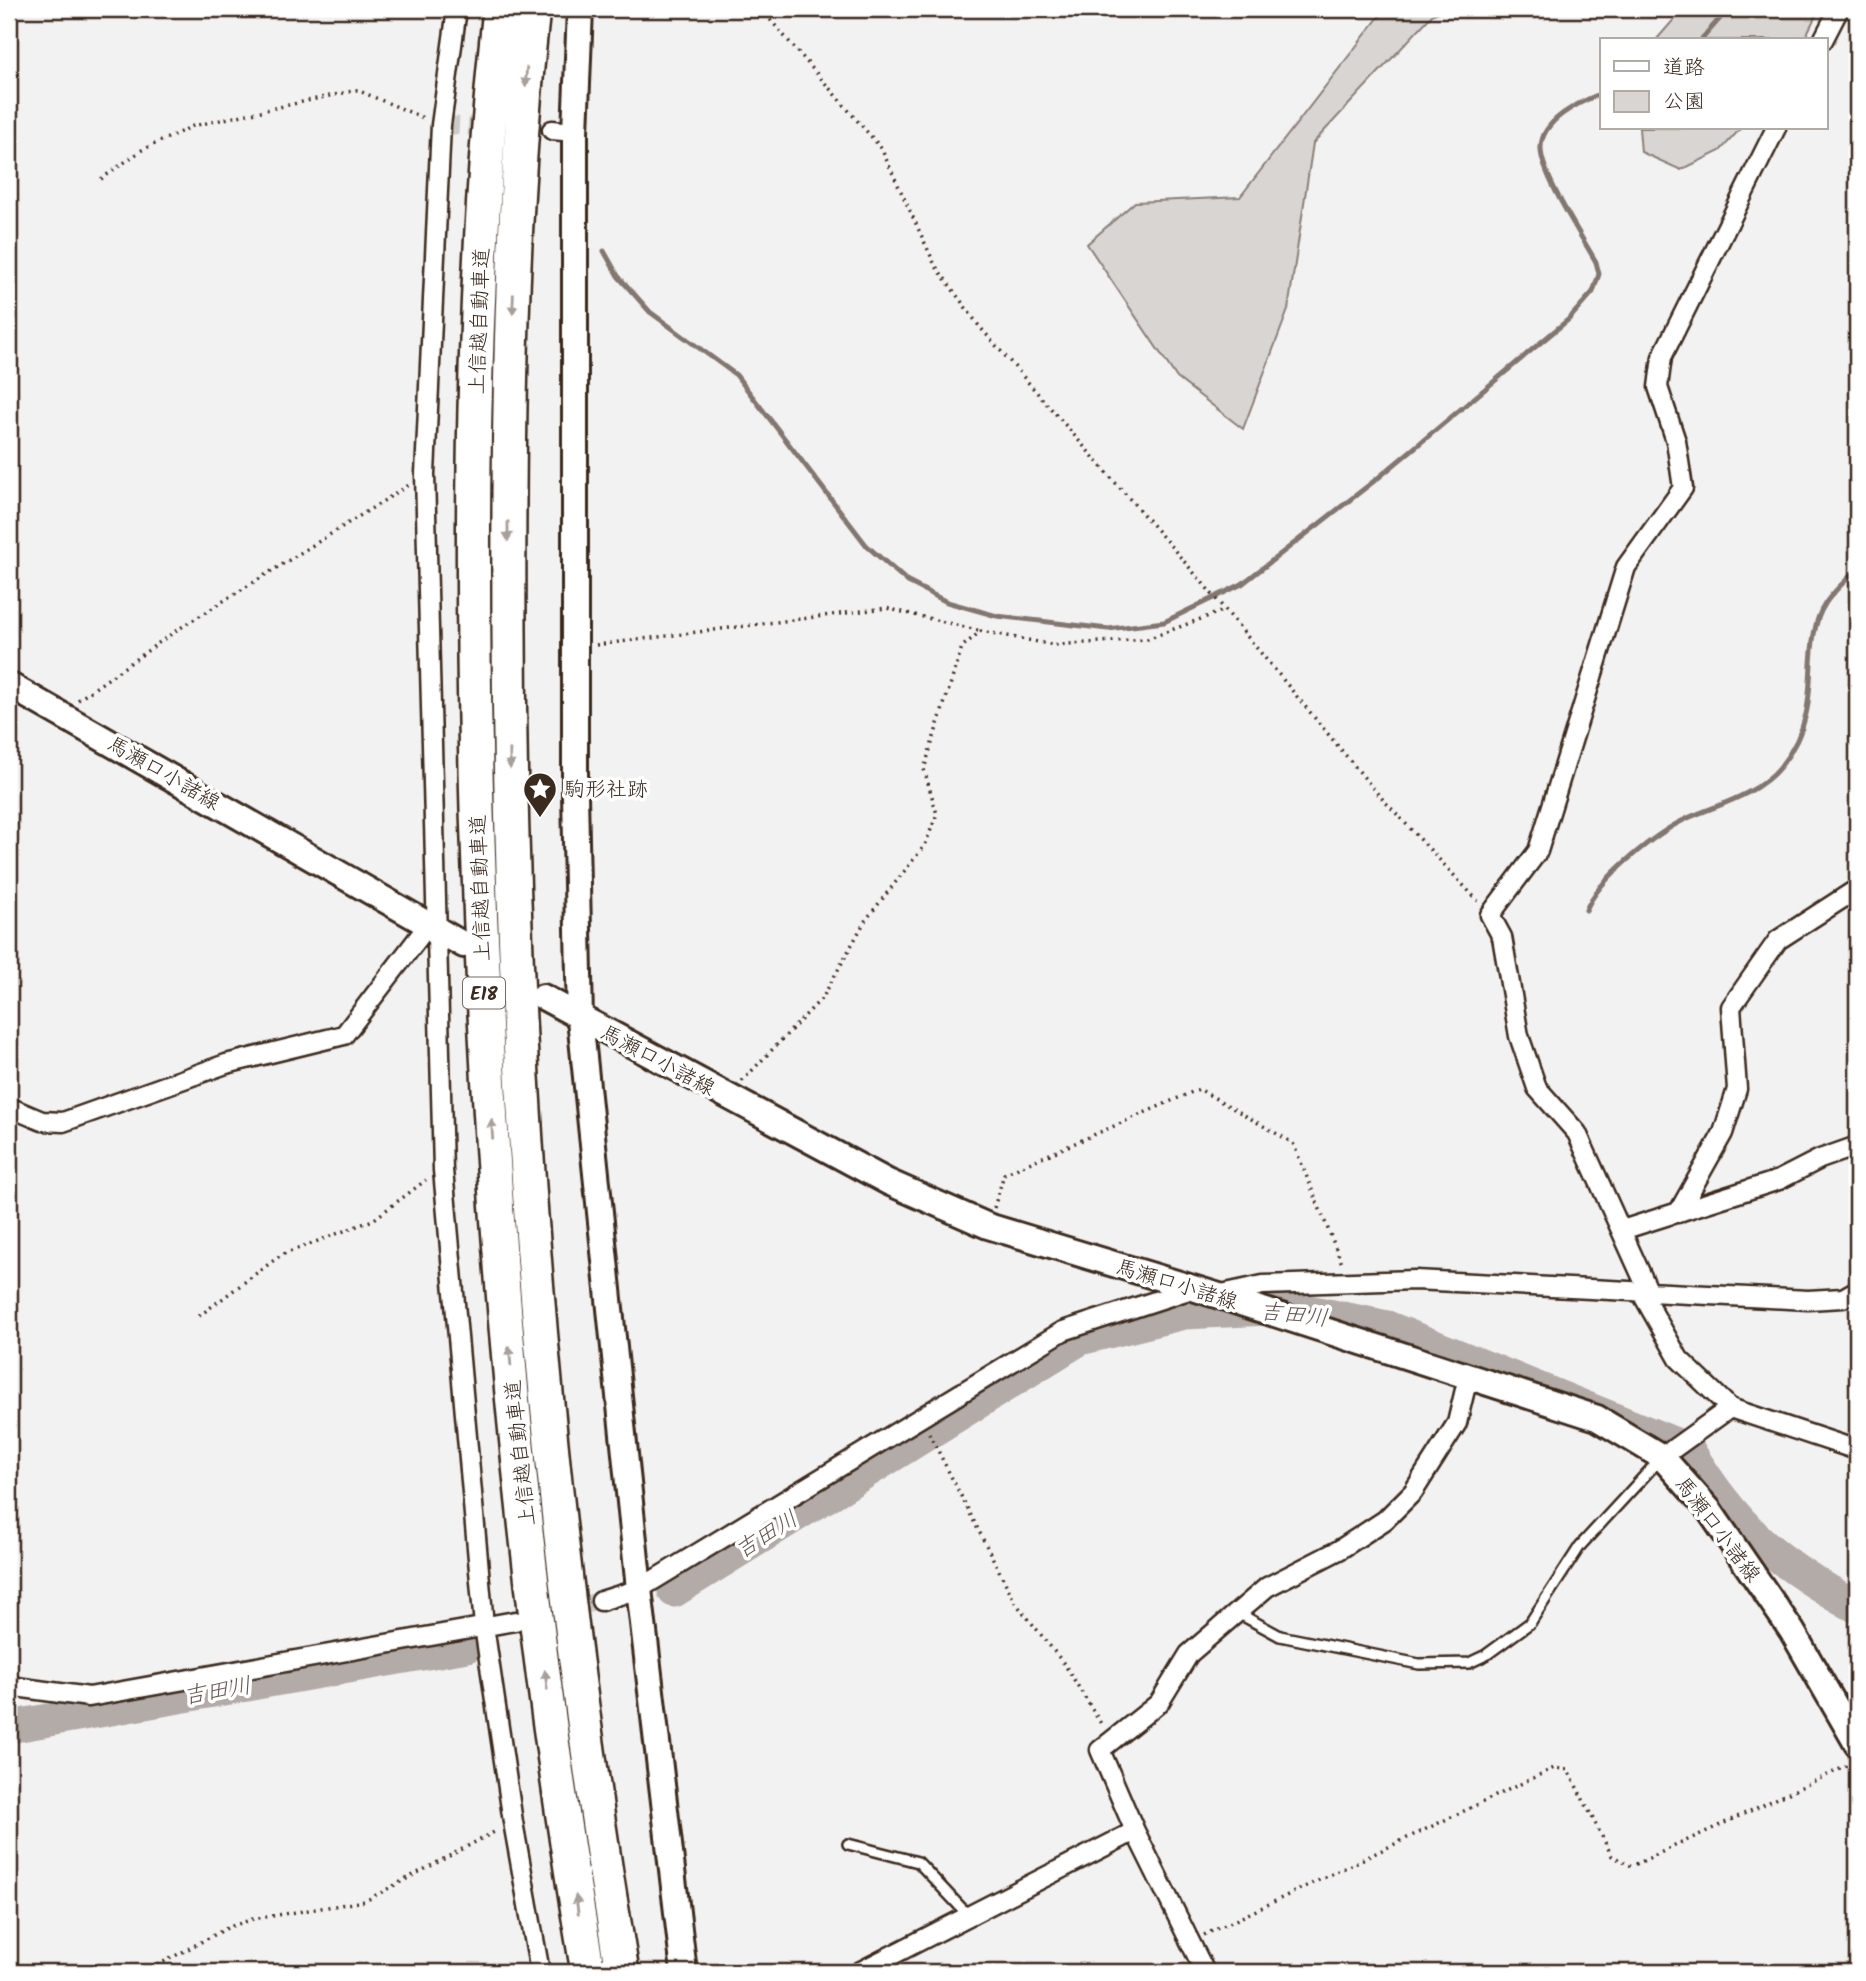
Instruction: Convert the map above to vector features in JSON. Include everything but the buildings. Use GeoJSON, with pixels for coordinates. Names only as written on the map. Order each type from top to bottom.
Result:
{"type":"FeatureCollection","features":[{"type":"Feature","properties":{"kind":"highway","name":"上信越自動車道"},"geometry":{"type":"LineString","coordinates":[[500,9],[482,221],[476,376],[474,686],[483,985],[503,1279],[522,1471],[558,1774],[588,1972]]}},
{"type":"Feature","properties":{"kind":"highway","name":"上信越自動車道"},"geometry":{"type":"LineString","coordinates":[[533,9],[521,150],[510,371],[509,692],[517,983],[524,1124],[550,1432],[592,1772],[622,1972]]}},
{"type":"Feature","properties":{"kind":"main road"},"geometry":{"type":"LineString","coordinates":[[580,9],[564,131],[580,1019],[639,1589],[684,1972]]}},
{"type":"Feature","properties":{"kind":"main road","name":"馬瀬口小諸線"},"geometry":{"type":"LineString","coordinates":[[9,685],[464,945]]}},
{"type":"Feature","properties":{"kind":"main road","name":"馬瀬口小諸線"},"geometry":{"type":"LineString","coordinates":[[543,997],[726,1098],[888,1182],[988,1226],[1216,1295],[1597,1418],[1662,1457],[1709,1510],[1792,1632],[1857,1744]]}},
{"type":"Feature","properties":{"kind":"street"},"geometry":{"type":"LineString","coordinates":[[457,9],[441,125],[425,474],[433,927],[443,1170],[484,1626],[513,1822],[540,1972]]}},
{"type":"Feature","properties":{"kind":"street"},"geometry":{"type":"LineString","coordinates":[[1824,38],[1839,9]]}},
{"type":"Feature","properties":{"kind":"street"},"geometry":{"type":"LineString","coordinates":[[1775,130],[1662,357],[1657,387],[1676,441],[1683,488],[1626,567],[1538,850],[1490,915],[1502,937],[1519,1036],[1537,1088],[1577,1133],[1622,1230],[1644,1290],[1679,1359],[1730,1408],[1857,1450]]}},
{"type":"Feature","properties":{"kind":"street"},"geometry":{"type":"LineString","coordinates":[[1678,1213],[1723,1133],[1737,1089],[1731,1007],[1778,940],[1857,889]]}},
{"type":"Feature","properties":{"kind":"street"},"geometry":{"type":"LineString","coordinates":[[9,1107],[42,1121],[63,1122],[226,1064],[344,1035],[433,927]]}},
{"type":"Feature","properties":{"kind":"street"},"geometry":{"type":"LineString","coordinates":[[1622,1230],[1779,1180],[1820,1159],[1857,1146]]}},
{"type":"Feature","properties":{"kind":"street"},"geometry":{"type":"LineString","coordinates":[[1216,1295],[1263,1285],[1415,1280],[1808,1300],[1843,1298],[1857,1290]]}},
{"type":"Feature","properties":{"kind":"street"},"geometry":{"type":"LineString","coordinates":[[601,1601],[639,1589],[1063,1331],[1192,1289]]}},
{"type":"Feature","properties":{"kind":"street"},"geometry":{"type":"LineString","coordinates":[[1205,1972],[1135,1831],[1100,1750],[1158,1703],[1189,1654],[1267,1587],[1339,1550],[1394,1511],[1413,1492],[1457,1423],[1468,1377]]}},
{"type":"Feature","properties":{"kind":"street"},"geometry":{"type":"LineString","coordinates":[[1662,1457],[1730,1408]]}},
{"type":"Feature","properties":{"kind":"street"},"geometry":{"type":"LineString","coordinates":[[9,1686],[89,1697],[515,1621]]}},
{"type":"Feature","properties":{"kind":"street"},"geometry":{"type":"LineString","coordinates":[[859,1972],[967,1914],[1135,1831]]}},
{"type":"Feature","properties":{"kind":"lane"},"geometry":{"type":"LineString","coordinates":[[1238,1613],[1280,1636],[1419,1664],[1469,1663],[1486,1655],[1530,1623],[1580,1546],[1662,1457]]}},
{"type":"Feature","properties":{"kind":"lane"},"geometry":{"type":"LineString","coordinates":[[848,1844],[918,1862],[967,1914]]}},
{"type":"Feature","properties":{"kind":"path"},"geometry":{"type":"LineString","coordinates":[[761,9],[881,148],[935,265],[979,326],[1225,610],[1377,793],[1490,915]]}},
{"type":"Feature","properties":{"kind":"path"},"geometry":{"type":"LineString","coordinates":[[100,179],[142,150],[193,126],[357,90],[441,125]]}},
{"type":"Feature","properties":{"kind":"path"},"geometry":{"type":"LineString","coordinates":[[59,714],[174,632],[425,474]]}},
{"type":"Feature","properties":{"kind":"path"},"geometry":{"type":"LineString","coordinates":[[575,648],[886,608],[1054,645],[1147,639],[1225,610]]}},
{"type":"Feature","properties":{"kind":"path"},"geometry":{"type":"LineString","coordinates":[[726,1098],[823,997],[865,921],[925,845],[937,814],[924,769],[962,647],[981,631]]}},
{"type":"Feature","properties":{"kind":"path"},"geometry":{"type":"LineString","coordinates":[[988,1226],[1004,1174],[1199,1089],[1293,1143],[1349,1281]]}},
{"type":"Feature","properties":{"kind":"path"},"geometry":{"type":"LineString","coordinates":[[199,1316],[281,1255],[373,1220],[420,1183],[443,1170]]}},
{"type":"Feature","properties":{"kind":"path"},"geometry":{"type":"LineString","coordinates":[[921,1417],[1015,1602],[1065,1665],[1111,1741]]}},
{"type":"Feature","properties":{"kind":"path"},"geometry":{"type":"LineString","coordinates":[[1189,1942],[1554,1768],[1568,1770],[1612,1856],[1632,1866],[1857,1760]]}},
{"type":"Feature","properties":{"kind":"path"},"geometry":{"type":"LineString","coordinates":[[145,1972],[229,1927],[253,1919],[365,1901],[513,1822]]}},
{"type":"Feature","properties":{"kind":"green space"},"geometry":{"type":"Polygon","coordinates":[[[1385,9],[1448,9],[1433,14],[1313,143],[1288,310],[1243,429],[1177,378],[1087,244],[1135,202],[1240,197],[1385,9]]]}},
{"type":"Feature","properties":{"kind":"green space"},"geometry":{"type":"Polygon","coordinates":[[[1683,9],[1819,9],[1805,38],[1658,38],[1683,9]]]}},
{"type":"Feature","properties":{"kind":"green space"},"geometry":{"type":"Polygon","coordinates":[[[1639,130],[1739,130],[1720,151],[1681,170],[1641,152],[1639,130]]]}},
{"type":"Feature","properties":{"kind":"waterway"},"geometry":{"type":"LineString","coordinates":[[1703,38],[1728,9]]}},
{"type":"Feature","properties":{"kind":"waterway"},"geometry":{"type":"LineString","coordinates":[[604,251],[618,276],[650,312],[736,375],[867,546],[908,582],[947,602],[997,616],[1108,629],[1164,622],[1242,584],[1378,478],[1569,319],[1593,292],[1599,274],[1596,262],[1555,189],[1541,149],[1542,139],[1554,121],[1583,101],[1600,94]]}},
{"type":"Feature","properties":{"kind":"waterway"},"geometry":{"type":"LineString","coordinates":[[1586,910],[1603,884],[1646,845],[1688,818],[1749,792],[1771,777],[1780,767],[1796,742],[1806,714],[1813,643],[1819,615],[1832,595],[1857,569]]}},
{"type":"Feature","properties":{"kind":"waterway","name":"吉田川"},"geometry":{"type":"LineString","coordinates":[[674,1591],[1080,1339],[1184,1313],[1293,1308],[1387,1327],[1688,1449],[1723,1501],[1760,1541],[1803,1575],[1857,1607]]}},
{"type":"Feature","properties":{"kind":"waterway","name":"吉田川"},"geometry":{"type":"LineString","coordinates":[[9,1727],[467,1646]]}},
{"type":"Feature","properties":{"kind":"tunnel"},"geometry":{"type":"LineString","coordinates":[[441,125],[552,130]]}},
{"type":"Feature","properties":{"kind":"tunnel"},"geometry":{"type":"LineString","coordinates":[[529,1617],[601,1601]]}},
{"type":"Feature","properties":{"kind":"place","name":"駒形社跡"},"geometry":{"type":"Point","coordinates":[540,819]}}]}
